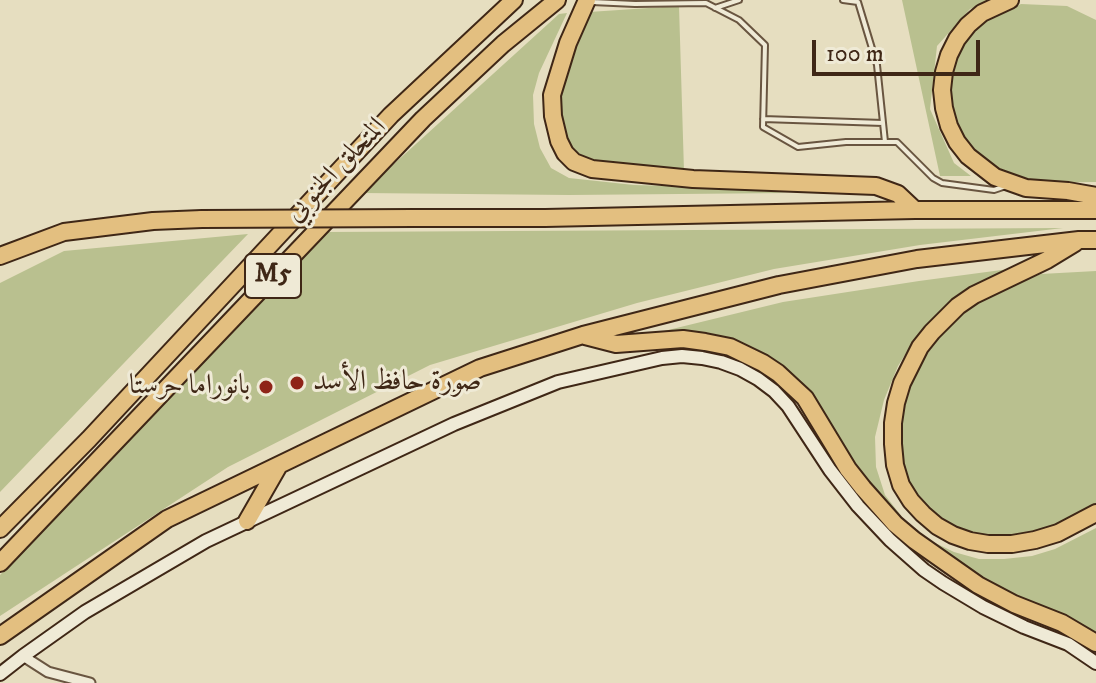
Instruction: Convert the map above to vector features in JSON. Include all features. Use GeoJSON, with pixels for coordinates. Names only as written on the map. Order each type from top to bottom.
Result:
{"type":"FeatureCollection","features":[{"type":"Feature","properties":{"kind":"highway","name":"المتحلق الجنوبي"},"geometry":{"type":"LineString","coordinates":[[0,529],[89,439],[391,115],[514,0]]}},
{"type":"Feature","properties":{"kind":"highway","name":"المتحلق الجنوبي"},"geometry":{"type":"LineString","coordinates":[[0,563],[423,119],[503,44],[557,0]]}},
{"type":"Feature","properties":{"kind":"highway"},"geometry":{"type":"LineString","coordinates":[[1010,0],[982,13],[968,25],[957,39],[947,64],[942,90],[947,117],[957,142],[982,168],[1010,184],[1096,196]]}},
{"type":"Feature","properties":{"kind":"highway"},"geometry":{"type":"LineString","coordinates":[[586,2],[568,43],[552,95],[553,116],[561,148],[574,162],[592,169],[681,178],[876,186],[898,194],[915,210]]}},
{"type":"Feature","properties":{"kind":"highway"},"geometry":{"type":"LineString","coordinates":[[0,256],[64,232],[153,221],[1096,210]]}},
{"type":"Feature","properties":{"kind":"highway"},"geometry":{"type":"LineString","coordinates":[[0,636],[167,519],[480,368],[583,335],[779,285],[917,259],[1088,240]]}},
{"type":"Feature","properties":{"kind":"highway"},"geometry":{"type":"LineString","coordinates":[[1088,240],[974,295],[944,319],[920,347],[902,383],[893,423],[893,444],[901,485],[911,501],[937,526],[970,541],[1000,544],[1035,540],[1058,533],[1096,513]]}},
{"type":"Feature","properties":{"kind":"highway"},"geometry":{"type":"LineString","coordinates":[[583,335],[628,345],[683,339],[705,342],[730,347],[763,363],[805,398],[848,469],[895,524],[914,540],[978,585],[1014,604],[1062,623],[1096,643]]}},
{"type":"Feature","properties":{"kind":"highway"},"geometry":{"type":"LineString","coordinates":[[247,521],[280,464]]}},
{"type":"Feature","properties":{"kind":"street"},"geometry":{"type":"LineString","coordinates":[[0,674],[85,612],[206,541],[454,424],[558,382],[682,356],[721,362],[740,369],[774,391],[788,406],[858,506],[924,570],[983,607],[1068,644],[1096,663]]}},
{"type":"Feature","properties":{"kind":"street"},"geometry":{"type":"LineString","coordinates":[[23,656],[48,672],[90,683]]}},
{"type":"Feature","properties":{"kind":"lane"},"geometry":{"type":"LineString","coordinates":[[715,8],[739,0]]}},
{"type":"Feature","properties":{"kind":"lane"},"geometry":{"type":"LineString","coordinates":[[843,0],[858,2],[877,65],[885,142]]}},
{"type":"Feature","properties":{"kind":"lane"},"geometry":{"type":"LineString","coordinates":[[586,2],[706,3],[739,20],[765,45],[763,127],[798,147],[846,142],[897,142],[942,183],[994,190],[1010,184]]}},
{"type":"Feature","properties":{"kind":"lane"},"geometry":{"type":"LineString","coordinates":[[763,119],[883,123]]}},
{"type":"Feature","properties":{"kind":"green space"},"geometry":{"type":"Polygon","coordinates":[[[902,0],[992,0],[970,9],[937,46],[930,109],[954,163],[971,176],[940,176],[902,0]]]}},
{"type":"Feature","properties":{"kind":"green space"},"geometry":{"type":"Polygon","coordinates":[[[1021,4],[1067,6],[1096,20],[1096,182],[1013,183],[969,153],[945,107],[954,56],[981,22],[1021,4]]]}},
{"type":"Feature","properties":{"kind":"green space"},"geometry":{"type":"Polygon","coordinates":[[[679,6],[684,171],[580,161],[565,154],[553,97],[589,12],[679,6]]]}},
{"type":"Feature","properties":{"kind":"green space"},"geometry":{"type":"Polygon","coordinates":[[[567,13],[539,73],[533,95],[534,124],[540,148],[551,168],[569,178],[634,185],[789,193],[362,193],[559,14],[567,13]]]}},
{"type":"Feature","properties":{"kind":"green space"},"geometry":{"type":"Polygon","coordinates":[[[1063,228],[920,245],[774,269],[637,303],[430,365],[228,467],[0,616],[0,575],[327,232],[1063,228]]]}},
{"type":"Feature","properties":{"kind":"green space"},"geometry":{"type":"Polygon","coordinates":[[[248,234],[0,492],[0,283],[64,251],[248,234]]]}},
{"type":"Feature","properties":{"kind":"green space"},"geometry":{"type":"Polygon","coordinates":[[[1009,269],[969,289],[942,309],[916,337],[898,366],[884,400],[875,437],[876,467],[885,495],[906,522],[925,538],[954,552],[979,559],[1032,556],[1055,549],[1096,528],[1096,639],[1002,599],[900,530],[774,366],[689,332],[660,332],[783,302],[1009,269]]]}},
{"type":"Feature","properties":{"kind":"green space"},"geometry":{"type":"Polygon","coordinates":[[[1096,271],[1096,507],[1071,523],[1005,542],[934,525],[894,461],[893,436],[912,374],[953,319],[978,301],[1041,274],[1096,271]]]}},
{"type":"Feature","properties":{"kind":"place","name":"صورة حافظ الأسد"},"geometry":{"type":"Point","coordinates":[297,383]}},
{"type":"Feature","properties":{"kind":"place","name":"بانوراما حرستا"},"geometry":{"type":"Point","coordinates":[266,387]}}]}
